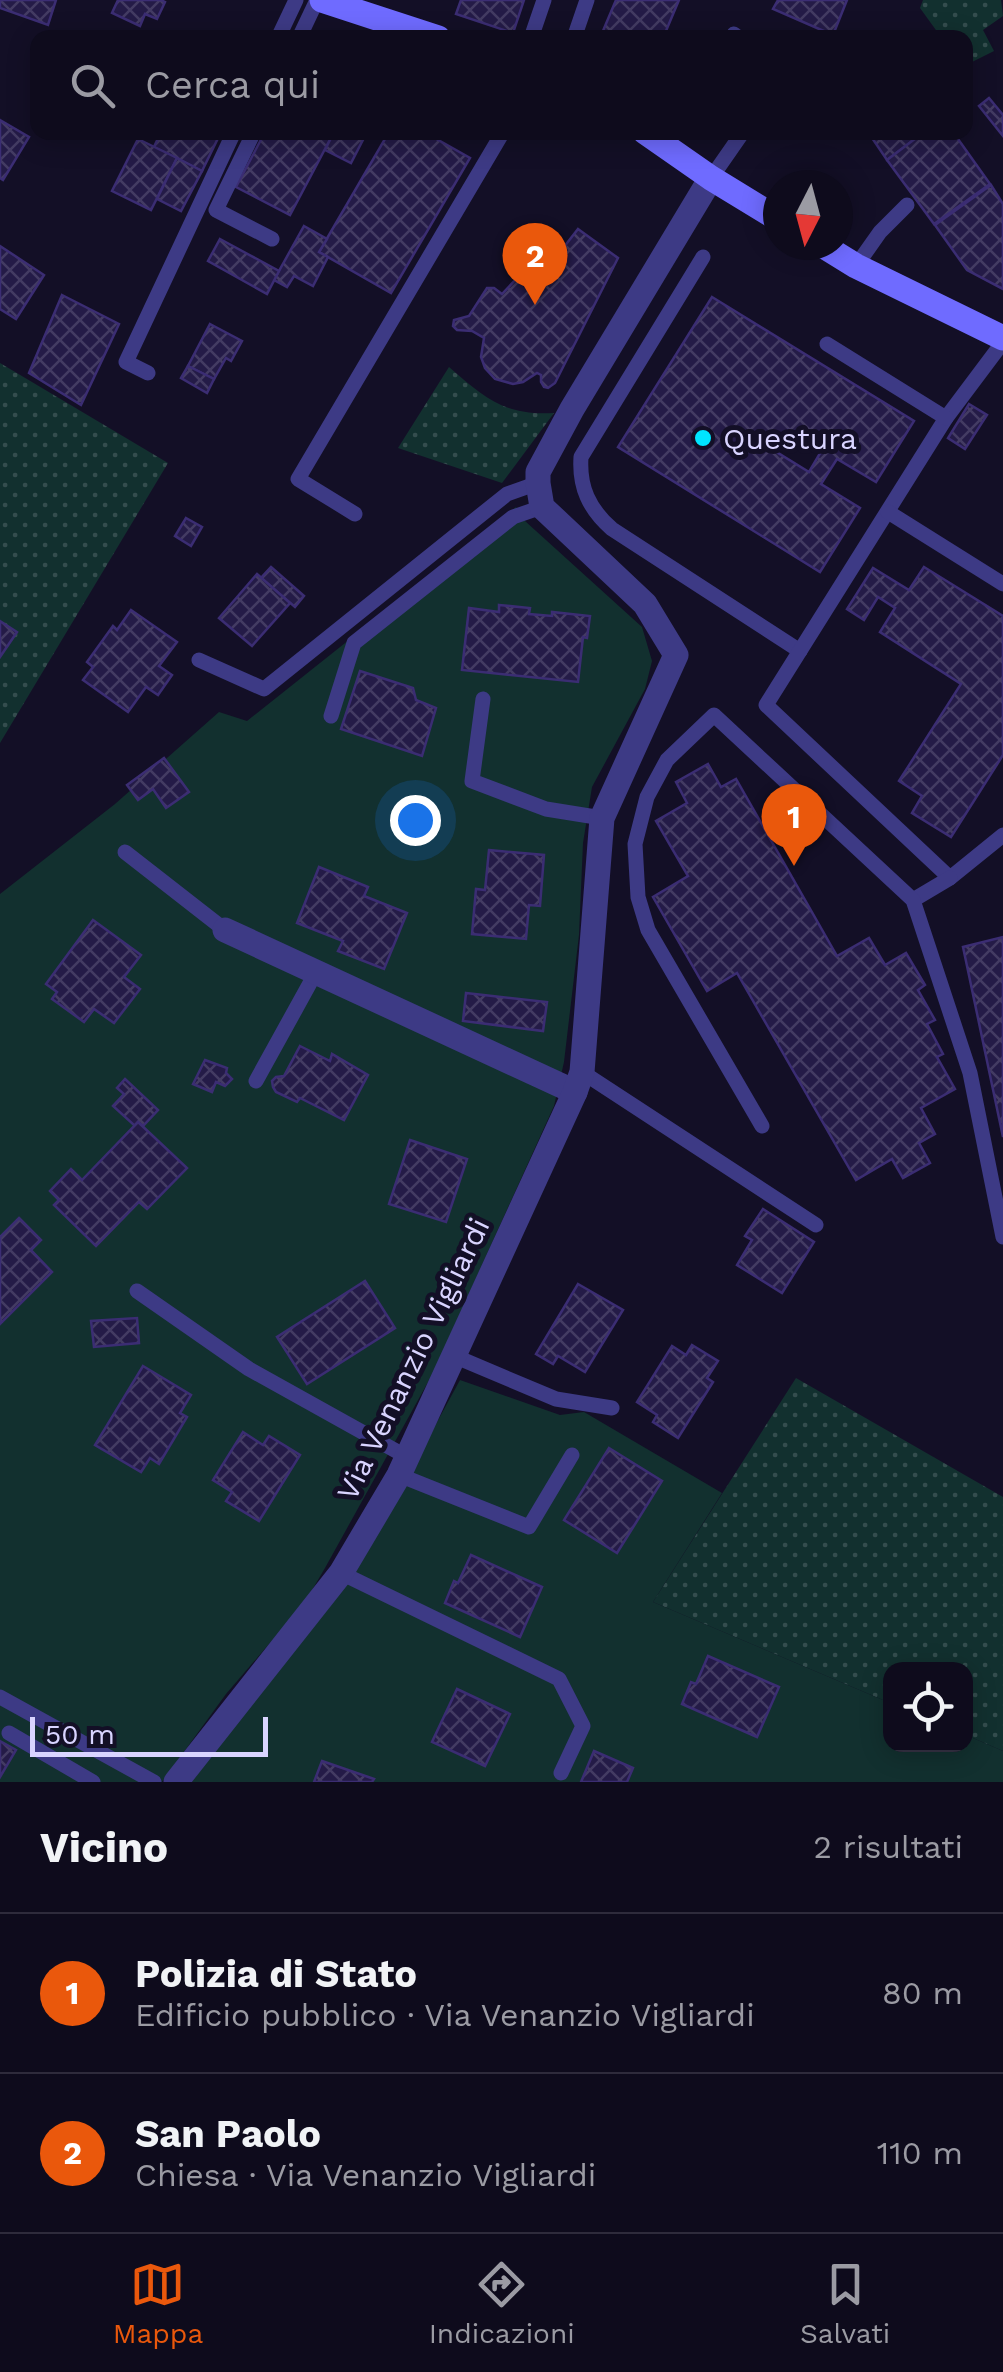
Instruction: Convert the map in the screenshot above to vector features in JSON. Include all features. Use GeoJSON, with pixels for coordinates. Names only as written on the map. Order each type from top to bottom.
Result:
{"type":"FeatureCollection","features":[{"type":"Feature","properties":{"kind":"main road"},"geometry":{"type":"LineString","coordinates":[[320,0],[413,30]]}},
{"type":"Feature","properties":{"kind":"main road"},"geometry":{"type":"LineString","coordinates":[[656,140],[763,209]]}},
{"type":"Feature","properties":{"kind":"main road"},"geometry":{"type":"LineString","coordinates":[[846,260],[1003,340]]}},
{"type":"Feature","properties":{"kind":"street"},"geometry":{"type":"LineString","coordinates":[[540,495],[538,472],[572,408],[711,178]]}},
{"type":"Feature","properties":{"kind":"street","name":"Via Venanzio Vigliardi"},"geometry":{"type":"LineString","coordinates":[[176,1782],[341,1574],[403,1466],[578,1082],[602,818],[676,655],[645,604],[540,495]]}},
{"type":"Feature","properties":{"kind":"street"},"geometry":{"type":"LineString","coordinates":[[225,930],[316,974],[578,1082]]}},
{"type":"Feature","properties":{"kind":"lane"},"geometry":{"type":"LineString","coordinates":[[282,30],[296,0]]}},
{"type":"Feature","properties":{"kind":"lane"},"geometry":{"type":"LineString","coordinates":[[303,30],[320,0]]}},
{"type":"Feature","properties":{"kind":"lane"},"geometry":{"type":"LineString","coordinates":[[534,30],[544,0]]}},
{"type":"Feature","properties":{"kind":"lane"},"geometry":{"type":"LineString","coordinates":[[577,30],[587,0]]}},
{"type":"Feature","properties":{"kind":"lane"},"geometry":{"type":"LineString","coordinates":[[148,374],[126,362],[230,140]]}},
{"type":"Feature","properties":{"kind":"lane"},"geometry":{"type":"LineString","coordinates":[[250,140],[216,210],[272,239]]}},
{"type":"Feature","properties":{"kind":"lane"},"geometry":{"type":"LineString","coordinates":[[354,514],[298,479],[498,140]]}},
{"type":"Feature","properties":{"kind":"lane"},"geometry":{"type":"LineString","coordinates":[[711,178],[737,140]]}},
{"type":"Feature","properties":{"kind":"lane"},"geometry":{"type":"LineString","coordinates":[[856,266],[880,232],[907,205]]}},
{"type":"Feature","properties":{"kind":"lane"},"geometry":{"type":"LineString","coordinates":[[703,256],[581,456],[583,488],[599,518],[612,528],[800,651]]}},
{"type":"Feature","properties":{"kind":"lane"},"geometry":{"type":"LineString","coordinates":[[950,878],[766,705],[946,418],[1003,340]]}},
{"type":"Feature","properties":{"kind":"lane"},"geometry":{"type":"LineString","coordinates":[[827,344],[946,418]]}},
{"type":"Feature","properties":{"kind":"lane"},"geometry":{"type":"LineString","coordinates":[[200,660],[264,689],[507,494],[540,495]]}},
{"type":"Feature","properties":{"kind":"lane"},"geometry":{"type":"LineString","coordinates":[[331,716],[354,643],[540,495]]}},
{"type":"Feature","properties":{"kind":"lane"},"geometry":{"type":"LineString","coordinates":[[888,512],[1003,584]]}},
{"type":"Feature","properties":{"kind":"lane"},"geometry":{"type":"LineString","coordinates":[[483,699],[472,780],[546,809],[602,818]]}},
{"type":"Feature","properties":{"kind":"lane"},"geometry":{"type":"LineString","coordinates":[[762,1126],[648,930],[638,897],[635,844],[647,797],[668,760],[714,715],[913,900],[970,1073],[1003,1236]]}},
{"type":"Feature","properties":{"kind":"lane"},"geometry":{"type":"LineString","coordinates":[[913,900],[950,878],[1003,835]]}},
{"type":"Feature","properties":{"kind":"lane"},"geometry":{"type":"LineString","coordinates":[[125,852],[225,930]]}},
{"type":"Feature","properties":{"kind":"lane"},"geometry":{"type":"LineString","coordinates":[[256,1081],[316,974]]}},
{"type":"Feature","properties":{"kind":"lane"},"geometry":{"type":"LineString","coordinates":[[578,1082],[816,1225]]}},
{"type":"Feature","properties":{"kind":"lane"},"geometry":{"type":"LineString","coordinates":[[138,1291],[249,1369],[403,1466],[529,1527],[572,1456]]}},
{"type":"Feature","properties":{"kind":"lane"},"geometry":{"type":"LineString","coordinates":[[454,1356],[556,1399],[612,1408]]}},
{"type":"Feature","properties":{"kind":"lane"},"geometry":{"type":"LineString","coordinates":[[341,1574],[559,1679],[584,1726],[560,1774]]}},
{"type":"Feature","properties":{"kind":"lane"},"geometry":{"type":"LineString","coordinates":[[0,1697],[154,1782]]}},
{"type":"Feature","properties":{"kind":"lane"},"geometry":{"type":"LineString","coordinates":[[9,1733],[93,1782]]}},
{"type":"Feature","properties":{"kind":"green space"},"geometry":{"type":"Polygon","coordinates":[[[923,0],[1001,0],[1003,16],[983,30],[994,51],[973,62],[973,30],[936,30],[920,8],[923,0]]]}},
{"type":"Feature","properties":{"kind":"green space"},"geometry":{"type":"Polygon","coordinates":[[[0,363],[168,463],[0,743],[0,363]]]}},
{"type":"Feature","properties":{"kind":"green space"},"geometry":{"type":"Polygon","coordinates":[[[449,367],[496,403],[522,411],[554,413],[502,483],[398,448],[449,367]]]}},
{"type":"Feature","properties":{"kind":"green space"},"geometry":{"type":"Polygon","coordinates":[[[516,507],[525,521],[642,627],[652,661],[645,689],[592,787],[583,843],[579,935],[564,1062],[554,1106],[433,1373],[325,1568],[305,1602],[226,1694],[162,1782],[0,1782],[0,894],[115,804],[219,712],[247,721],[516,507]]]}},
{"type":"Feature","properties":{"kind":"green space"},"geometry":{"type":"Polygon","coordinates":[[[796,1378],[1003,1497],[1003,1751],[973,1738],[973,1662],[883,1662],[883,1700],[653,1602],[796,1378]]]}},
{"type":"Feature","properties":{"kind":"green space"},"geometry":{"type":"Polygon","coordinates":[[[460,1380],[560,1415],[584,1412],[722,1493],[653,1602],[883,1700],[883,1752],[973,1752],[973,1738],[1003,1751],[1003,1782],[192,1782],[401,1488],[460,1380]]]}},
{"type":"Feature","properties":{"kind":"building"},"geometry":{"type":"Polygon","coordinates":[[[0,0],[56,0],[48,25],[0,8],[0,0]]]}},
{"type":"Feature","properties":{"kind":"building"},"geometry":{"type":"Polygon","coordinates":[[[118,0],[165,2],[157,19],[145,14],[140,26],[112,13],[118,0]]]}},
{"type":"Feature","properties":{"kind":"building"},"geometry":{"type":"Polygon","coordinates":[[[461,0],[524,0],[514,30],[456,14],[461,0]]]}},
{"type":"Feature","properties":{"kind":"building"},"geometry":{"type":"Polygon","coordinates":[[[616,0],[679,0],[666,30],[603,30],[616,0]]]}},
{"type":"Feature","properties":{"kind":"building"},"geometry":{"type":"Polygon","coordinates":[[[778,0],[847,0],[835,30],[821,30],[773,9],[778,0]]]}},
{"type":"Feature","properties":{"kind":"building"},"geometry":{"type":"Polygon","coordinates":[[[989,98],[1003,115],[1003,136],[979,106],[989,98]]]}},
{"type":"Feature","properties":{"kind":"building"},"geometry":{"type":"Polygon","coordinates":[[[0,120],[29,137],[3,180],[0,178],[0,120]]]}},
{"type":"Feature","properties":{"kind":"building"},"geometry":{"type":"Polygon","coordinates":[[[138,140],[177,158],[151,210],[112,191],[138,140]]]}},
{"type":"Feature","properties":{"kind":"building"},"geometry":{"type":"Polygon","coordinates":[[[157,140],[217,140],[202,171],[154,147],[157,140]]]}},
{"type":"Feature","properties":{"kind":"building"},"geometry":{"type":"Polygon","coordinates":[[[261,140],[330,140],[290,215],[236,187],[261,140]]]}},
{"type":"Feature","properties":{"kind":"building"},"geometry":{"type":"Polygon","coordinates":[[[330,140],[363,140],[351,163],[325,150],[330,140]]]}},
{"type":"Feature","properties":{"kind":"building"},"geometry":{"type":"Polygon","coordinates":[[[384,140],[438,140],[470,158],[391,293],[319,252],[384,140]]]}},
{"type":"Feature","properties":{"kind":"building"},"geometry":{"type":"Polygon","coordinates":[[[873,140],[913,140],[887,160],[873,140]]]}},
{"type":"Feature","properties":{"kind":"building"},"geometry":{"type":"Polygon","coordinates":[[[913,140],[959,140],[990,184],[934,224],[887,160],[913,140]]]}},
{"type":"Feature","properties":{"kind":"building"},"geometry":{"type":"Polygon","coordinates":[[[177,158],[202,171],[181,211],[157,199],[177,158]]]}},
{"type":"Feature","properties":{"kind":"building"},"geometry":{"type":"Polygon","coordinates":[[[991,185],[1003,204],[1003,289],[967,270],[935,225],[991,185]]]}},
{"type":"Feature","properties":{"kind":"building"},"geometry":{"type":"Polygon","coordinates":[[[304,226],[327,239],[319,252],[328,257],[313,286],[294,276],[287,287],[274,280],[304,226]]]}},
{"type":"Feature","properties":{"kind":"building"},"geometry":{"type":"Polygon","coordinates":[[[578,229],[618,258],[555,383],[544,387],[537,373],[513,384],[495,379],[481,357],[484,338],[472,331],[457,330],[454,320],[469,316],[487,288],[502,294],[533,261],[546,270],[578,229]]]}},
{"type":"Feature","properties":{"kind":"building"},"geometry":{"type":"Polygon","coordinates":[[[220,239],[279,271],[267,294],[208,261],[220,239]]]}},
{"type":"Feature","properties":{"kind":"building"},"geometry":{"type":"Polygon","coordinates":[[[0,246],[44,275],[16,319],[0,309],[0,246]]]}},
{"type":"Feature","properties":{"kind":"building"},"geometry":{"type":"Polygon","coordinates":[[[62,295],[119,324],[81,405],[29,373],[62,295]]]}},
{"type":"Feature","properties":{"kind":"building","name":"Questura"},"geometry":{"type":"Polygon","coordinates":[[[712,297],[914,421],[876,482],[837,459],[821,484],[860,508],[820,572],[618,447],[712,297]],[[788,430],[775,451],[809,472],[822,450],[788,430]]]}},
{"type":"Feature","properties":{"kind":"building"},"geometry":{"type":"Polygon","coordinates":[[[210,324],[242,341],[231,361],[226,358],[214,379],[188,366],[210,324]]]}},
{"type":"Feature","properties":{"kind":"building"},"geometry":{"type":"Polygon","coordinates":[[[188,366],[214,379],[207,393],[181,378],[188,366]]]}},
{"type":"Feature","properties":{"kind":"building"},"geometry":{"type":"Polygon","coordinates":[[[969,404],[987,415],[965,449],[948,438],[969,404]]]}},
{"type":"Feature","properties":{"kind":"building"},"geometry":{"type":"Polygon","coordinates":[[[186,518],[202,527],[191,546],[175,536],[186,518]]]}},
{"type":"Feature","properties":{"kind":"building"},"geometry":{"type":"Polygon","coordinates":[[[271,567],[304,596],[295,607],[261,578],[271,567]]]}},
{"type":"Feature","properties":{"kind":"building"},"geometry":{"type":"Polygon","coordinates":[[[924,567],[1003,616],[1003,755],[951,837],[912,813],[922,796],[899,781],[961,684],[880,632],[895,608],[878,597],[864,620],[847,609],[873,568],[909,590],[924,567]]]}},
{"type":"Feature","properties":{"kind":"building"},"geometry":{"type":"Polygon","coordinates":[[[257,574],[290,603],[252,646],[219,618],[257,574]]]}},
{"type":"Feature","properties":{"kind":"building"},"geometry":{"type":"Polygon","coordinates":[[[499,605],[530,608],[529,614],[590,616],[587,638],[583,637],[578,682],[462,670],[469,608],[499,612],[499,605]]]}},
{"type":"Feature","properties":{"kind":"building"},"geometry":{"type":"Polygon","coordinates":[[[131,610],[177,642],[159,666],[172,675],[158,695],[146,687],[128,712],[83,680],[93,667],[87,662],[113,626],[117,630],[131,610]]]}},
{"type":"Feature","properties":{"kind":"building"},"geometry":{"type":"Polygon","coordinates":[[[0,621],[17,632],[0,657],[0,621]]]}},
{"type":"Feature","properties":{"kind":"building"},"geometry":{"type":"Polygon","coordinates":[[[360,671],[413,688],[416,700],[436,708],[422,756],[341,729],[360,671]]]}},
{"type":"Feature","properties":{"kind":"building"},"geometry":{"type":"Polygon","coordinates":[[[164,758],[189,792],[166,808],[153,789],[138,800],[127,785],[164,758]]]}},
{"type":"Feature","properties":{"kind":"building"},"geometry":{"type":"Polygon","coordinates":[[[708,764],[721,787],[736,779],[837,956],[869,938],[885,965],[906,953],[925,985],[918,990],[935,1020],[927,1024],[943,1054],[937,1057],[955,1089],[921,1108],[935,1134],[919,1143],[930,1163],[903,1178],[892,1159],[856,1180],[737,973],[707,991],[653,897],[688,876],[656,821],[687,803],[676,782],[708,764]]]}},
{"type":"Feature","properties":{"kind":"building"},"geometry":{"type":"Polygon","coordinates":[[[489,850],[544,855],[540,906],[529,905],[526,939],[472,934],[476,889],[485,890],[489,850]]]}},
{"type":"Feature","properties":{"kind":"building"},"geometry":{"type":"Polygon","coordinates":[[[319,867],[368,887],[364,896],[407,913],[384,969],[338,951],[343,941],[297,923],[319,867]]]}},
{"type":"Feature","properties":{"kind":"building"},"geometry":{"type":"Polygon","coordinates":[[[93,920],[141,955],[124,977],[140,989],[114,1023],[94,1009],[84,1022],[52,999],[57,992],[46,984],[93,920]]]}},
{"type":"Feature","properties":{"kind":"building"},"geometry":{"type":"Polygon","coordinates":[[[1003,937],[1003,1137],[963,947],[1003,937]]]}},
{"type":"Feature","properties":{"kind":"building"},"geometry":{"type":"Polygon","coordinates":[[[466,993],[547,1002],[543,1031],[463,1021],[466,993]]]}},
{"type":"Feature","properties":{"kind":"building"},"geometry":{"type":"Polygon","coordinates":[[[300,1046],[330,1061],[332,1054],[368,1075],[344,1120],[300,1098],[297,1102],[273,1087],[272,1081],[284,1076],[300,1046]]]}},
{"type":"Feature","properties":{"kind":"building"},"geometry":{"type":"Polygon","coordinates":[[[205,1060],[227,1068],[232,1079],[225,1086],[216,1082],[212,1092],[193,1084],[205,1060]]]}},
{"type":"Feature","properties":{"kind":"building"},"geometry":{"type":"Polygon","coordinates":[[[125,1079],[158,1110],[143,1126],[138,1122],[135,1126],[113,1106],[124,1094],[117,1088],[125,1079]]]}},
{"type":"Feature","properties":{"kind":"building"},"geometry":{"type":"Polygon","coordinates":[[[138,1122],[187,1168],[147,1209],[139,1202],[96,1246],[54,1205],[59,1200],[50,1191],[71,1169],[82,1180],[138,1122]]]}},
{"type":"Feature","properties":{"kind":"building"},"geometry":{"type":"Polygon","coordinates":[[[410,1140],[467,1159],[446,1222],[389,1204],[410,1140]]]}},
{"type":"Feature","properties":{"kind":"building"},"geometry":{"type":"Polygon","coordinates":[[[763,1209],[814,1242],[782,1293],[737,1265],[752,1240],[745,1236],[763,1209]]]}},
{"type":"Feature","properties":{"kind":"building"},"geometry":{"type":"Polygon","coordinates":[[[19,1218],[41,1240],[31,1250],[52,1272],[0,1324],[0,1237],[19,1218]]]}},
{"type":"Feature","properties":{"kind":"building"},"geometry":{"type":"Polygon","coordinates":[[[365,1281],[395,1328],[307,1384],[277,1337],[365,1281]]]}},
{"type":"Feature","properties":{"kind":"building"},"geometry":{"type":"Polygon","coordinates":[[[578,1284],[623,1310],[585,1372],[558,1356],[553,1364],[536,1354],[578,1284]]]}},
{"type":"Feature","properties":{"kind":"building"},"geometry":{"type":"Polygon","coordinates":[[[137,1318],[139,1343],[94,1347],[91,1321],[137,1318]]]}},
{"type":"Feature","properties":{"kind":"building"},"geometry":{"type":"Polygon","coordinates":[[[692,1345],[718,1361],[707,1378],[713,1382],[678,1438],[653,1422],[657,1415],[637,1402],[672,1346],[686,1355],[692,1345]]]}},
{"type":"Feature","properties":{"kind":"building"},"geometry":{"type":"Polygon","coordinates":[[[143,1366],[191,1395],[180,1413],[187,1417],[159,1464],[150,1458],[141,1472],[95,1445],[143,1366]]]}},
{"type":"Feature","properties":{"kind":"building"},"geometry":{"type":"Polygon","coordinates":[[[243,1432],[263,1445],[269,1436],[300,1455],[259,1521],[226,1501],[232,1492],[213,1480],[243,1432]]]}},
{"type":"Feature","properties":{"kind":"building"},"geometry":{"type":"Polygon","coordinates":[[[609,1448],[662,1481],[617,1553],[564,1520],[609,1448]]]}},
{"type":"Feature","properties":{"kind":"building"},"geometry":{"type":"Polygon","coordinates":[[[471,1555],[542,1587],[520,1637],[445,1603],[471,1555]]]}},
{"type":"Feature","properties":{"kind":"building"},"geometry":{"type":"Polygon","coordinates":[[[708,1656],[779,1687],[757,1737],[682,1704],[708,1656]]]}},
{"type":"Feature","properties":{"kind":"building"},"geometry":{"type":"Polygon","coordinates":[[[457,1689],[510,1714],[485,1766],[432,1742],[457,1689]]]}},
{"type":"Feature","properties":{"kind":"building"},"geometry":{"type":"Polygon","coordinates":[[[0,1741],[16,1750],[0,1777],[0,1741]]]}},
{"type":"Feature","properties":{"kind":"building"},"geometry":{"type":"Polygon","coordinates":[[[594,1751],[633,1768],[627,1782],[581,1782],[594,1751]]]}},
{"type":"Feature","properties":{"kind":"building"},"geometry":{"type":"Polygon","coordinates":[[[322,1761],[374,1779],[314,1782],[322,1761]]]}},
{"type":"Feature","properties":{"kind":"place","name":"San Paolo"},"geometry":{"type":"Point","coordinates":[535,305]}},
{"type":"Feature","properties":{"kind":"place","name":"Questura"},"geometry":{"type":"Point","coordinates":[703,438]}},
{"type":"Feature","properties":{"kind":"place","name":"Polizia di Stato"},"geometry":{"type":"Point","coordinates":[794,866]}}]}
